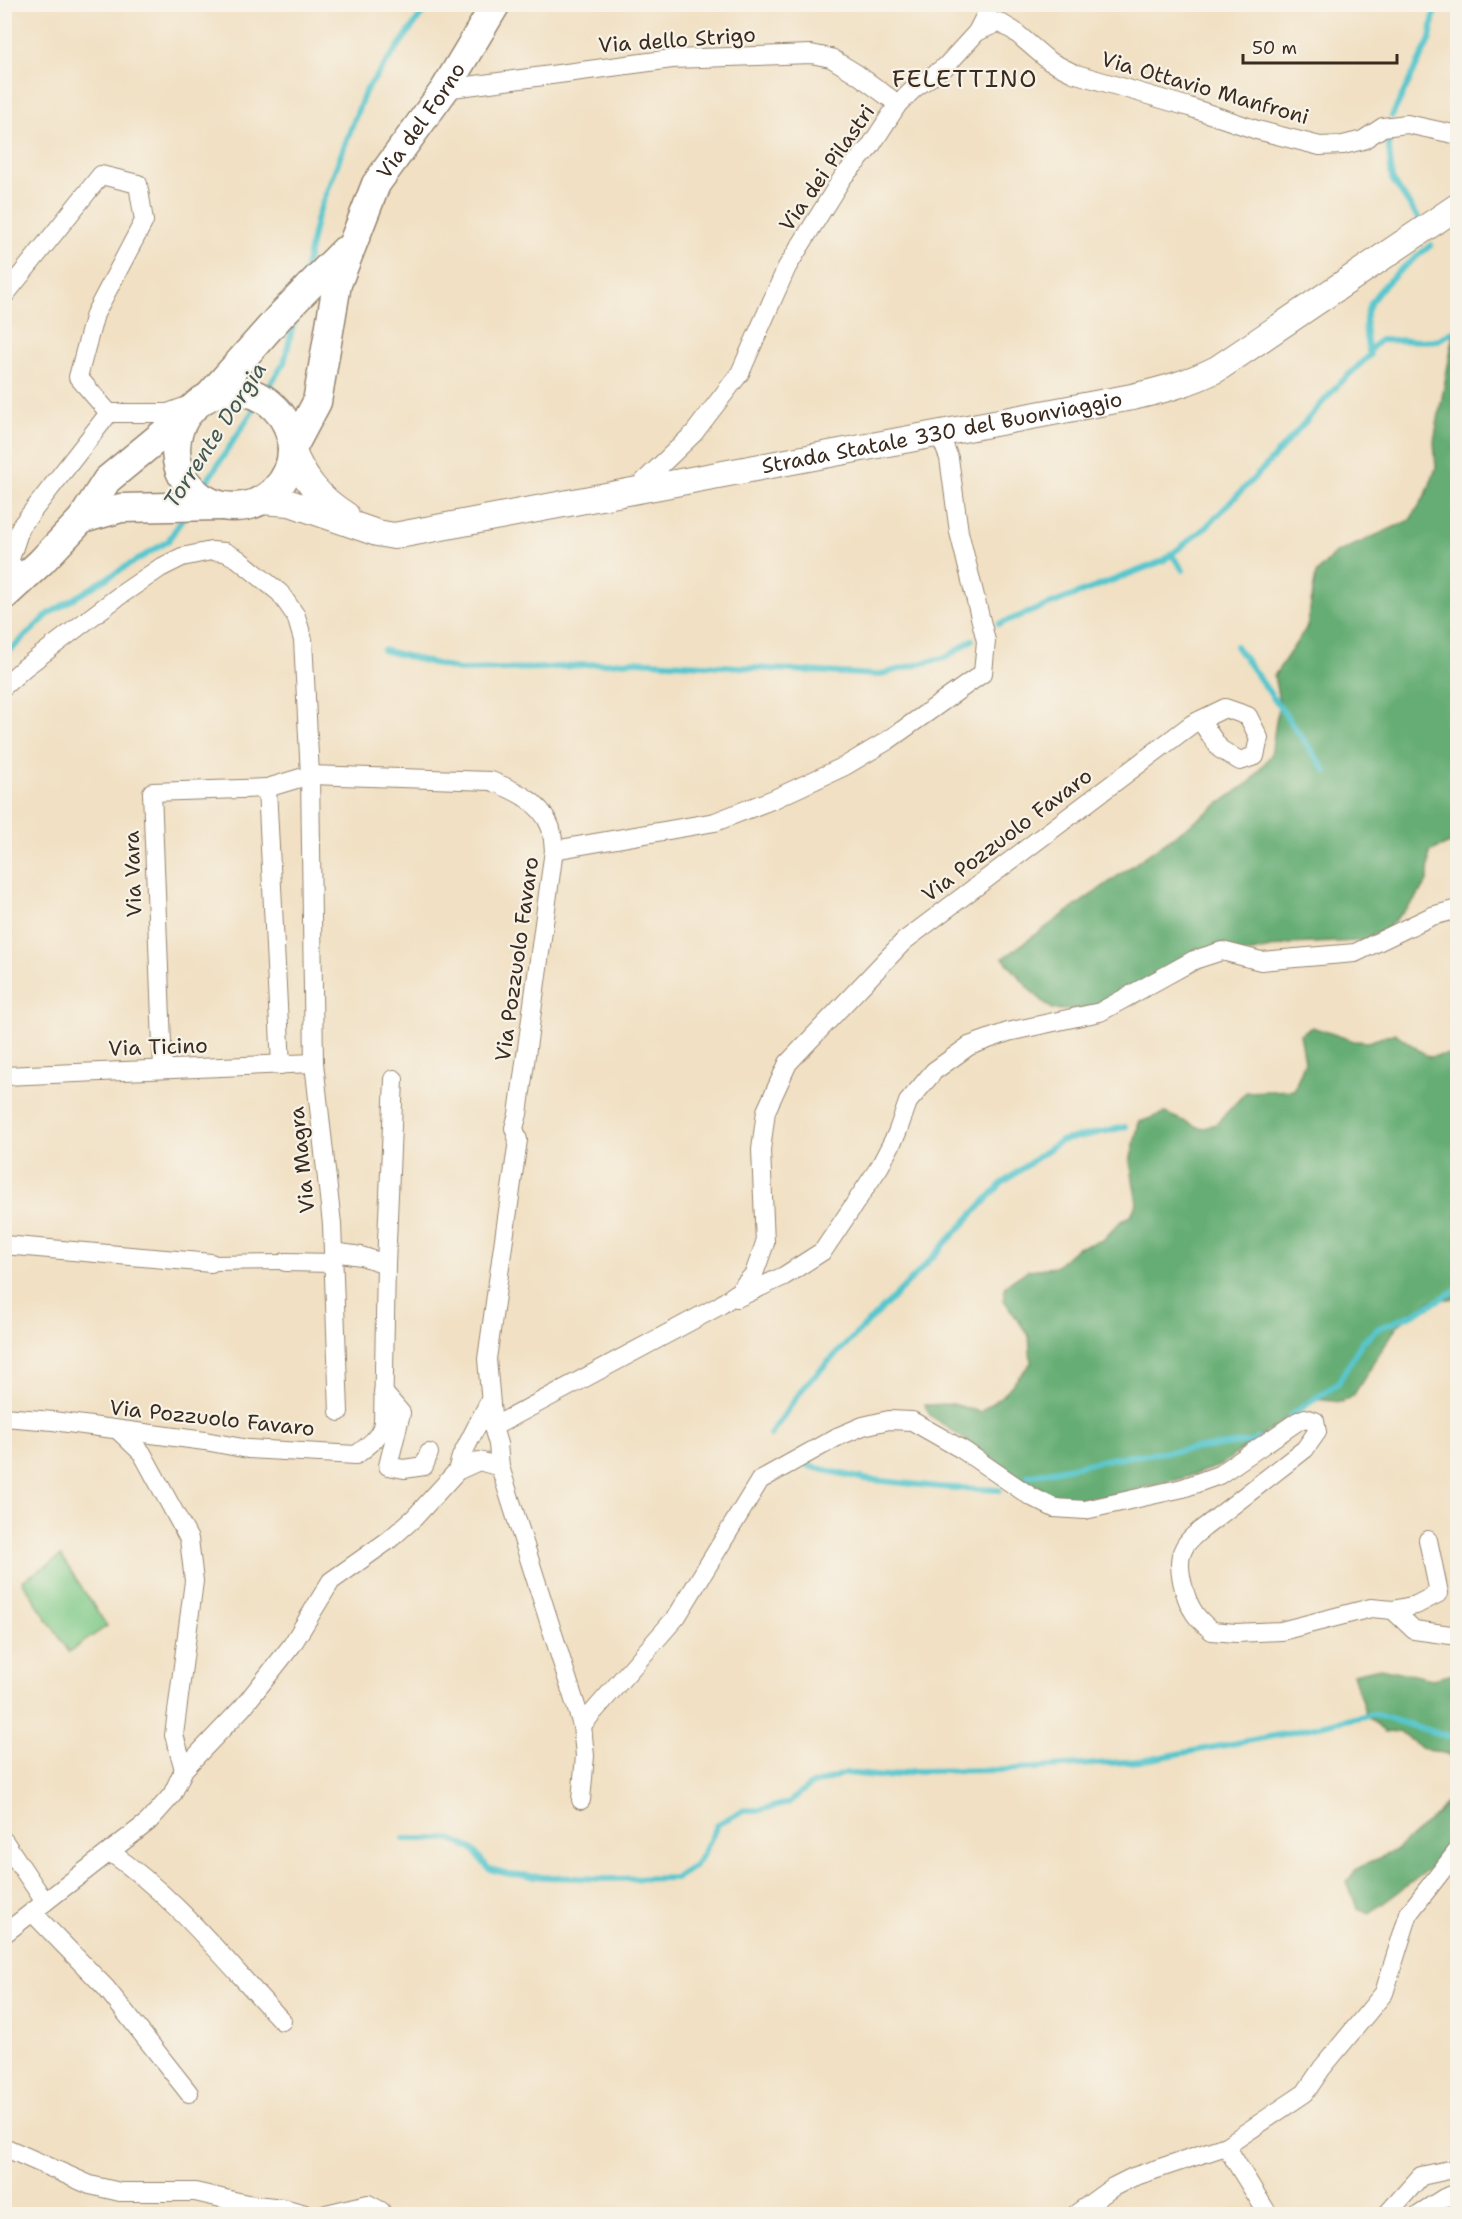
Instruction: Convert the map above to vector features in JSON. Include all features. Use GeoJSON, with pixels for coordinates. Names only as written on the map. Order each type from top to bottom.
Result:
{"type":"FeatureCollection","features":[{"type":"Feature","properties":{"kind":"main road","name":"Via del Forno"},"geometry":{"type":"LineString","coordinates":[[292,448],[317,402],[337,284],[376,184],[445,89],[496,4]]}},
{"type":"Feature","properties":{"kind":"main road","name":"Strada Statale 330 del Buonviaggio"},"geometry":{"type":"LineString","coordinates":[[377,533],[394,536],[498,517],[636,489],[1132,397],[1192,382],[1217,369],[1458,206]]}},
{"type":"Feature","properties":{"kind":"main road","name":"Via del Forno"},"geometry":{"type":"LineString","coordinates":[[198,404],[354,241]]}},
{"type":"Feature","properties":{"kind":"main road"},"geometry":{"type":"LineString","coordinates":[[14,587],[82,519],[107,480],[198,404],[226,391],[258,397],[286,423],[292,448],[305,477],[324,500],[377,533]]}},
{"type":"Feature","properties":{"kind":"main road"},"geometry":{"type":"LineString","coordinates":[[198,404],[180,425],[175,449],[181,474],[200,501]]}},
{"type":"Feature","properties":{"kind":"main road"},"geometry":{"type":"LineString","coordinates":[[82,519],[121,508],[200,501],[245,506],[259,501],[276,489],[283,480],[291,460],[292,448]]}},
{"type":"Feature","properties":{"kind":"main road"},"geometry":{"type":"LineString","coordinates":[[259,501],[290,503],[377,533]]}},
{"type":"Feature","properties":{"kind":"street","name":"Via dei Pilastri"},"geometry":{"type":"LineString","coordinates":[[636,489],[694,433],[740,373],[787,267],[843,177],[870,147],[898,104],[916,87],[945,67],[977,32],[991,4]]}},
{"type":"Feature","properties":{"kind":"street","name":"Via Ottavio Manfroni"},"geometry":{"type":"LineString","coordinates":[[977,32],[999,22],[1020,36],[1049,61],[1073,73],[1189,106],[1257,130],[1320,146],[1363,141],[1383,127],[1407,124],[1458,135]]}},
{"type":"Feature","properties":{"kind":"street","name":"Via dello Strigo"},"geometry":{"type":"LineString","coordinates":[[445,89],[672,59],[811,54],[831,58],[898,104]]}},
{"type":"Feature","properties":{"kind":"street"},"geometry":{"type":"LineString","coordinates":[[4,296],[101,175],[138,184],[144,221],[95,314],[78,378],[109,413],[168,413],[198,404]]}},
{"type":"Feature","properties":{"kind":"street"},"geometry":{"type":"LineString","coordinates":[[14,587],[9,562],[21,526],[109,413]]}},
{"type":"Feature","properties":{"kind":"street","name":"Via Pozzuolo Favaro"},"geometry":{"type":"LineString","coordinates":[[582,1800],[585,1756],[582,1725],[500,1467],[498,1444],[493,1427],[487,1359],[518,1140],[514,1128],[518,1114],[554,850],[715,822],[764,803],[845,766],[887,741],[983,673],[986,641],[959,532],[949,458],[939,433]]}},
{"type":"Feature","properties":{"kind":"street"},"geometry":{"type":"LineString","coordinates":[[4,687],[24,668],[119,596],[160,568],[182,558],[211,551],[225,552],[238,559],[280,592],[289,603],[301,627],[303,646],[310,775],[314,1063]]}},
{"type":"Feature","properties":{"kind":"street","name":"Via Pozzuolo Favaro"},"geometry":{"type":"LineString","coordinates":[[493,1427],[718,1306],[737,1293],[754,1274],[765,1243],[761,1150],[766,1111],[788,1063],[903,941],[1200,720]]}},
{"type":"Feature","properties":{"kind":"street","name":"Via Vara"},"geometry":{"type":"LineString","coordinates":[[163,1070],[152,792],[267,788],[310,775],[491,781],[516,790],[533,803],[550,827],[554,850]]}},
{"type":"Feature","properties":{"kind":"street"},"geometry":{"type":"LineString","coordinates":[[267,788],[280,1065]]}},
{"type":"Feature","properties":{"kind":"street"},"geometry":{"type":"LineString","coordinates":[[718,1306],[784,1276],[823,1251],[880,1166],[897,1133],[908,1102],[934,1071],[969,1046],[1008,1032],[1100,1012],[1194,960],[1222,951],[1261,961],[1355,953],[1432,916],[1458,909]]}},
{"type":"Feature","properties":{"kind":"street","name":"Via Ticino"},"geometry":{"type":"LineString","coordinates":[[4,1076],[314,1063]]}},
{"type":"Feature","properties":{"kind":"street","name":"Via Magra"},"geometry":{"type":"LineString","coordinates":[[314,1063],[332,1224],[339,1412]]}},
{"type":"Feature","properties":{"kind":"street","name":"Via Pozzuolo Favaro"},"geometry":{"type":"LineString","coordinates":[[4,1417],[53,1421],[205,1441],[248,1449],[356,1455],[374,1440],[381,1431],[384,1406],[386,1264],[394,1079]]}},
{"type":"Feature","properties":{"kind":"street"},"geometry":{"type":"LineString","coordinates":[[4,1245],[211,1263],[285,1262],[361,1256],[386,1264]]}},
{"type":"Feature","properties":{"kind":"street"},"geometry":{"type":"LineString","coordinates":[[383,1392],[401,1413],[388,1466],[404,1469],[424,1466],[429,1453]]}},
{"type":"Feature","properties":{"kind":"street"},"geometry":{"type":"LineString","coordinates":[[457,1471],[460,1457],[490,1400]]}},
{"type":"Feature","properties":{"kind":"street"},"geometry":{"type":"LineString","coordinates":[[582,1725],[677,1616],[760,1480],[837,1437],[863,1426],[889,1420],[912,1421],[963,1449],[1030,1497],[1054,1508],[1085,1510],[1183,1488],[1219,1475],[1298,1421],[1305,1418],[1311,1419],[1317,1424],[1317,1432],[1305,1449],[1198,1532],[1182,1551],[1179,1566],[1185,1590],[1195,1614],[1212,1631],[1236,1633],[1281,1631],[1371,1608],[1393,1610],[1416,1605],[1439,1593],[1428,1540]]}},
{"type":"Feature","properties":{"kind":"street"},"geometry":{"type":"LineString","coordinates":[[119,1431],[142,1453],[189,1539],[194,1581],[174,1735],[184,1768]]}},
{"type":"Feature","properties":{"kind":"street"},"geometry":{"type":"LineString","coordinates":[[4,1934],[148,1822],[172,1795],[184,1768],[243,1707],[292,1645],[331,1581],[388,1540],[414,1518],[457,1471],[479,1461],[500,1467]]}},
{"type":"Feature","properties":{"kind":"street"},"geometry":{"type":"LineString","coordinates":[[1393,1610],[1414,1630],[1458,1636]]}},
{"type":"Feature","properties":{"kind":"street"},"geometry":{"type":"LineString","coordinates":[[4,1841],[39,1907],[189,2093]]}},
{"type":"Feature","properties":{"kind":"street"},"geometry":{"type":"LineString","coordinates":[[1076,2214],[1113,2187],[1133,2177],[1226,2146],[1305,2092],[1384,1993],[1408,1913],[1458,1850]]}},
{"type":"Feature","properties":{"kind":"street"},"geometry":{"type":"LineString","coordinates":[[110,1852],[139,1872],[189,1919],[282,2021]]}},
{"type":"Feature","properties":{"kind":"street"},"geometry":{"type":"LineString","coordinates":[[1226,2146],[1268,2214]]}},
{"type":"Feature","properties":{"kind":"street"},"geometry":{"type":"LineString","coordinates":[[4,2147],[90,2185],[120,2192],[195,2192],[305,2214]]}},
{"type":"Feature","properties":{"kind":"street"},"geometry":{"type":"LineString","coordinates":[[1387,2214],[1421,2176],[1458,2168]]}},
{"type":"Feature","properties":{"kind":"street"},"geometry":{"type":"LineString","coordinates":[[1419,2214],[1444,2198],[1458,2193]]}},
{"type":"Feature","properties":{"kind":"street"},"geometry":{"type":"LineString","coordinates":[[326,2214],[368,2204],[381,2211]]}},
{"type":"Feature","properties":{"kind":"green space"},"geometry":{"type":"Polygon","coordinates":[[[1457,328],[1457,840],[1429,852],[1428,880],[1415,900],[1385,930],[1360,941],[1289,944],[1207,962],[1135,1003],[1066,1010],[1052,1009],[1031,991],[1003,958],[1251,781],[1271,755],[1279,701],[1274,676],[1307,627],[1316,574],[1334,554],[1410,520],[1426,495],[1436,468],[1434,441],[1454,333],[1457,328]]]}},
{"type":"Feature","properties":{"kind":"green space"},"geometry":{"type":"Polygon","coordinates":[[[1312,1027],[1354,1041],[1368,1042],[1395,1033],[1429,1057],[1457,1053],[1457,1298],[1430,1301],[1397,1326],[1353,1396],[1341,1402],[1314,1399],[1219,1466],[1184,1478],[1116,1495],[1078,1499],[1045,1497],[930,1415],[925,1405],[953,1404],[980,1412],[1004,1394],[1031,1363],[1029,1336],[1004,1300],[1005,1286],[1028,1270],[1055,1267],[1077,1248],[1103,1240],[1119,1223],[1130,1216],[1137,1203],[1130,1162],[1139,1122],[1165,1113],[1202,1129],[1216,1124],[1246,1092],[1294,1090],[1305,1061],[1300,1034],[1312,1027]]]}},
{"type":"Feature","properties":{"kind":"green space"},"geometry":{"type":"Polygon","coordinates":[[[61,1556],[107,1626],[69,1652],[22,1581],[61,1556]]]}},
{"type":"Feature","properties":{"kind":"green space"},"geometry":{"type":"Polygon","coordinates":[[[1380,1668],[1433,1679],[1457,1673],[1457,1762],[1447,1754],[1421,1748],[1399,1731],[1385,1733],[1366,1715],[1353,1674],[1380,1668]]]}},
{"type":"Feature","properties":{"kind":"green space"},"geometry":{"type":"Polygon","coordinates":[[[1457,1770],[1457,1865],[1432,1867],[1370,1913],[1357,1908],[1347,1882],[1356,1869],[1396,1850],[1438,1813],[1455,1792],[1457,1770]]]}},
{"type":"Feature","properties":{"kind":"waterway","name":"Torrente Dorgia"},"geometry":{"type":"LineString","coordinates":[[304,277],[316,220],[365,92],[424,11],[435,4]]}},
{"type":"Feature","properties":{"kind":"waterway"},"geometry":{"type":"LineString","coordinates":[[1392,116],[1430,39],[1434,4]]}},
{"type":"Feature","properties":{"kind":"waterway"},"geometry":{"type":"LineString","coordinates":[[1388,138],[1392,179],[1419,219]]}},
{"type":"Feature","properties":{"kind":"waterway"},"geometry":{"type":"LineString","coordinates":[[1369,351],[1366,326],[1367,313],[1372,301],[1392,278],[1431,245]]}},
{"type":"Feature","properties":{"kind":"waterway","name":"Torrente Dorgia"},"geometry":{"type":"LineString","coordinates":[[196,498],[284,363],[295,317]]}},
{"type":"Feature","properties":{"kind":"waterway"},"geometry":{"type":"LineString","coordinates":[[999,624],[1163,561],[1206,527],[1264,468],[1339,384],[1370,355],[1369,351],[1380,340],[1436,341],[1458,329]]}},
{"type":"Feature","properties":{"kind":"waterway","name":"Torrente Dorgia"},"geometry":{"type":"LineString","coordinates":[[4,656],[50,613],[168,541],[184,516]]}},
{"type":"Feature","properties":{"kind":"waterway"},"geometry":{"type":"LineString","coordinates":[[1171,554],[1183,570]]}},
{"type":"Feature","properties":{"kind":"waterway"},"geometry":{"type":"LineString","coordinates":[[383,650],[459,670],[546,668],[634,661],[877,675],[947,657],[972,640]]}},
{"type":"Feature","properties":{"kind":"waterway"},"geometry":{"type":"LineString","coordinates":[[1236,646],[1326,771]]}},
{"type":"Feature","properties":{"kind":"waterway"},"geometry":{"type":"LineString","coordinates":[[770,1435],[806,1384],[913,1278],[1001,1184],[1060,1141],[1125,1127]]}},
{"type":"Feature","properties":{"kind":"waterway"},"geometry":{"type":"LineString","coordinates":[[1290,1416],[1338,1383],[1362,1342],[1379,1328],[1414,1314],[1458,1289]]}},
{"type":"Feature","properties":{"kind":"waterway"},"geometry":{"type":"LineString","coordinates":[[1028,1476],[1115,1458],[1252,1442],[1257,1439]]}},
{"type":"Feature","properties":{"kind":"waterway"},"geometry":{"type":"LineString","coordinates":[[808,1466],[864,1479],[939,1487],[999,1490]]}},
{"type":"Feature","properties":{"kind":"waterway"},"geometry":{"type":"LineString","coordinates":[[404,1839],[451,1839],[472,1849],[489,1869],[509,1874],[606,1879],[676,1878],[693,1867],[703,1854],[718,1824],[744,1810],[760,1810],[788,1803],[809,1786],[846,1773],[886,1777],[913,1771],[1004,1770],[1140,1761],[1279,1735],[1373,1714],[1458,1739]]}},
{"type":"Feature","properties":{"kind":"district","name":"FELETTINO"},"geometry":{"type":"Point","coordinates":[965,79]}}]}
